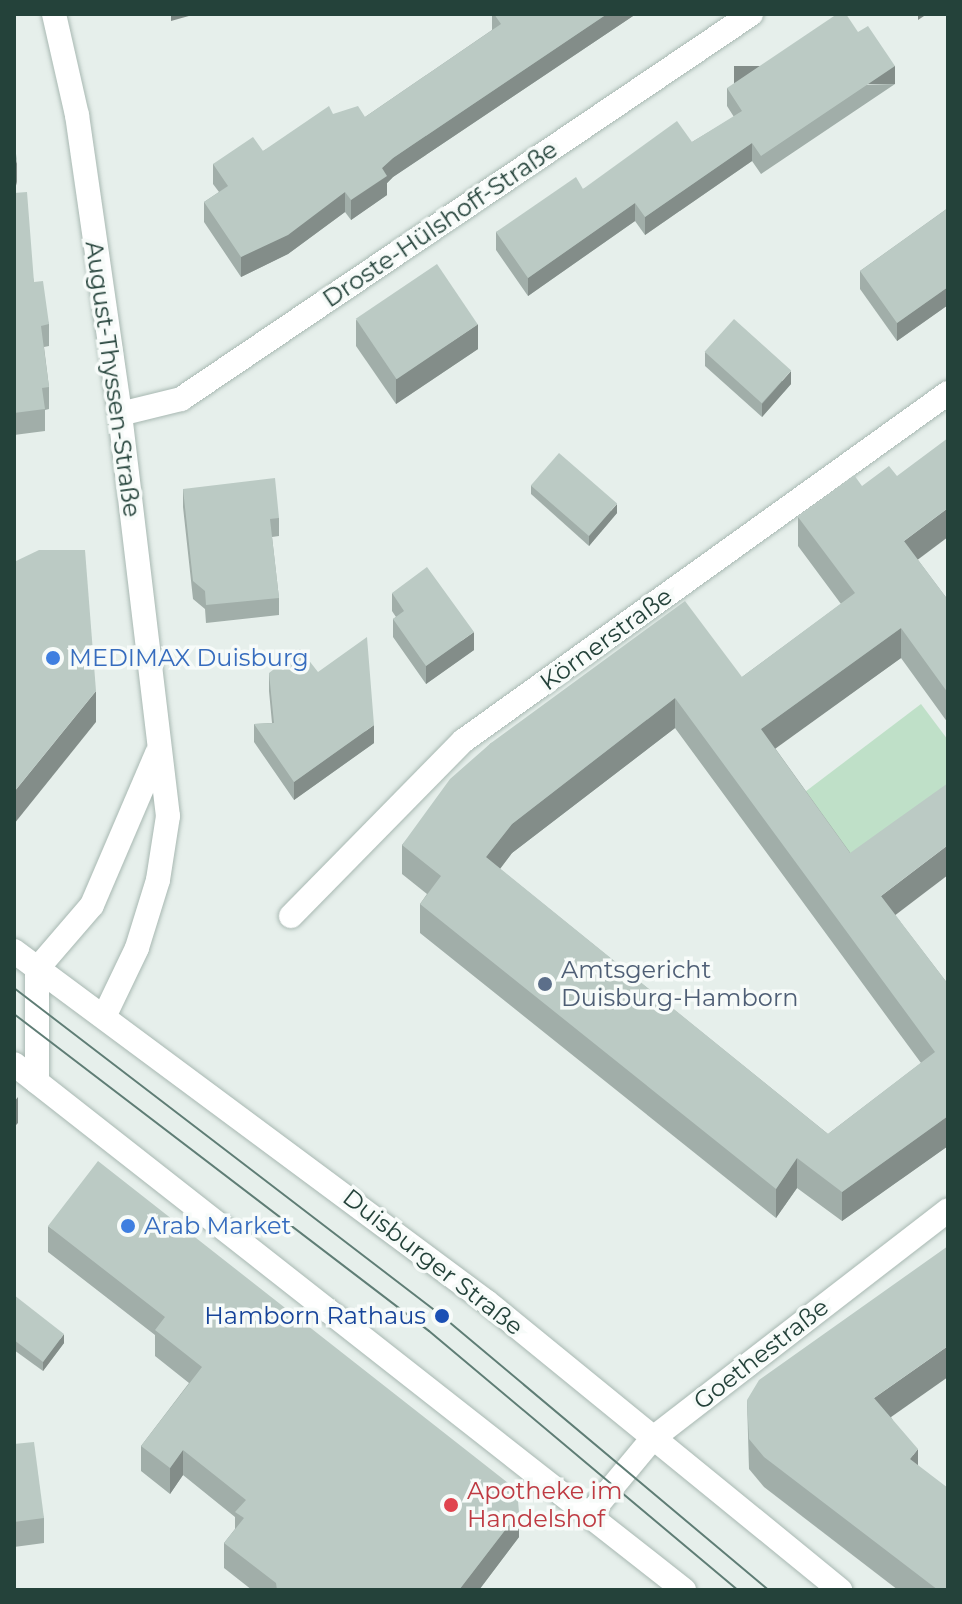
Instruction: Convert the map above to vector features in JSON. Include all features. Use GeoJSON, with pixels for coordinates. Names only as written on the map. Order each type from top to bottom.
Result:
{"type":"FeatureCollection","features":[{"type":"Feature","properties":{"kind":"street","name":"August-Thyssen-Straße"},"geometry":{"type":"LineString","coordinates":[[54,14],[77,115],[120,414],[168,816],[158,880],[137,948],[104,1017]]}},
{"type":"Feature","properties":{"kind":"street","name":"Droste-Hülshoff-Straße"},"geometry":{"type":"LineString","coordinates":[[120,414],[181,399],[751,14]]}},
{"type":"Feature","properties":{"kind":"street","name":"Körnerstraße"},"geometry":{"type":"LineString","coordinates":[[291,916],[463,741],[948,393]]}},
{"type":"Feature","properties":{"kind":"street","name":"August-Thyssen-Straße"},"geometry":{"type":"LineString","coordinates":[[37,969],[92,905],[159,747]]}},
{"type":"Feature","properties":{"kind":"street","name":"Duisburger Straße"},"geometry":{"type":"LineString","coordinates":[[14,951],[487,1302],[840,1590]]}},
{"type":"Feature","properties":{"kind":"street"},"geometry":{"type":"LineString","coordinates":[[37,969],[37,1082]]}},
{"type":"Feature","properties":{"kind":"street"},"geometry":{"type":"LineString","coordinates":[[14,1064],[684,1590]]}},
{"type":"Feature","properties":{"kind":"street","name":"Goethestraße"},"geometry":{"type":"LineString","coordinates":[[589,1515],[652,1439],[948,1210]]}},
{"type":"Feature","properties":{"kind":"green space"},"geometry":{"type":"Polygon","coordinates":[[[921,704],[948,740],[948,785],[845,862],[797,798],[921,704]]]}},
{"type":"Feature","properties":{"kind":"building"},"geometry":{"type":"Polygon","coordinates":[[[494,14],[607,14],[393,158],[382,168],[387,176],[351,200],[345,192],[288,235],[241,257],[204,202],[228,186],[213,164],[253,137],[263,151],[329,106],[333,114],[358,106],[365,117],[501,24],[494,14]]]}},
{"type":"Feature","properties":{"kind":"building"},"geometry":{"type":"Polygon","coordinates":[[[837,14],[846,14],[858,32],[868,26],[895,66],[761,156],[752,143],[645,217],[635,203],[528,278],[496,232],[576,177],[583,189],[677,121],[692,142],[742,111],[727,88],[837,14]]]}},
{"type":"Feature","properties":{"kind":"building"},"geometry":{"type":"Polygon","coordinates":[[[14,143],[17,159],[14,173],[14,143]]]}},
{"type":"Feature","properties":{"kind":"building"},"geometry":{"type":"Polygon","coordinates":[[[27,192],[34,282],[43,281],[49,324],[41,326],[49,387],[42,388],[45,409],[14,413],[14,193],[27,192]]]}},
{"type":"Feature","properties":{"kind":"building"},"geometry":{"type":"Polygon","coordinates":[[[948,208],[948,287],[897,323],[860,271],[948,208]]]}},
{"type":"Feature","properties":{"kind":"building"},"geometry":{"type":"Polygon","coordinates":[[[437,264],[478,325],[397,379],[356,319],[437,264]]]}},
{"type":"Feature","properties":{"kind":"building"},"geometry":{"type":"Polygon","coordinates":[[[734,319],[791,371],[762,403],[705,352],[734,319]]]}},
{"type":"Feature","properties":{"kind":"building"},"geometry":{"type":"Polygon","coordinates":[[[948,438],[948,508],[904,541],[948,600],[948,693],[901,628],[761,729],[850,853],[948,783],[948,845],[881,896],[948,984],[948,1116],[842,1192],[797,1158],[776,1189],[420,904],[441,876],[402,845],[450,779],[491,743],[685,601],[742,677],[855,593],[798,517],[854,475],[862,486],[889,466],[897,476],[948,438]],[[675,698],[512,824],[486,857],[828,1134],[935,1052],[675,698]]]}},
{"type":"Feature","properties":{"kind":"building"},"geometry":{"type":"Polygon","coordinates":[[[559,453],[617,504],[589,536],[531,485],[559,453]]]}},
{"type":"Feature","properties":{"kind":"building"},"geometry":{"type":"Polygon","coordinates":[[[275,478],[279,518],[270,519],[279,598],[206,605],[205,591],[193,581],[183,489],[275,478]]]}},
{"type":"Feature","properties":{"kind":"building","name":"MEDIMAX Duisburg"},"geometry":{"type":"Polygon","coordinates":[[[39,550],[85,550],[96,691],[14,792],[14,562],[39,550]]]}},
{"type":"Feature","properties":{"kind":"building"},"geometry":{"type":"Polygon","coordinates":[[[427,567],[474,632],[426,666],[393,619],[404,611],[392,593],[427,567]]]}},
{"type":"Feature","properties":{"kind":"building"},"geometry":{"type":"Polygon","coordinates":[[[367,637],[374,725],[294,782],[254,724],[274,723],[269,673],[300,649],[318,672],[367,637]]]}},
{"type":"Feature","properties":{"kind":"building"},"geometry":{"type":"Polygon","coordinates":[[[98,1161],[517,1490],[519,1512],[459,1590],[277,1590],[276,1583],[224,1543],[244,1518],[235,1512],[246,1500],[183,1450],[170,1468],[141,1446],[202,1367],[155,1330],[165,1317],[48,1226],[98,1161]]]}},
{"type":"Feature","properties":{"kind":"building"},"geometry":{"type":"Polygon","coordinates":[[[948,1246],[948,1346],[874,1398],[918,1449],[910,1459],[948,1488],[948,1590],[938,1590],[764,1457],[749,1439],[747,1400],[759,1380],[948,1246]]]}},
{"type":"Feature","properties":{"kind":"building"},"geometry":{"type":"Polygon","coordinates":[[[14,1295],[64,1334],[43,1362],[14,1340],[14,1295]]]}},
{"type":"Feature","properties":{"kind":"building"},"geometry":{"type":"Polygon","coordinates":[[[34,1442],[44,1518],[14,1522],[14,1444],[34,1442]]]}},
{"type":"Feature","properties":{"kind":"tram line"},"geometry":{"type":"LineString","coordinates":[[14,988],[442,1316],[769,1590]]}},
{"type":"Feature","properties":{"kind":"tram line"},"geometry":{"type":"LineString","coordinates":[[14,1014],[429,1331],[738,1590]]}},
{"type":"Feature","properties":{"kind":"place","name":"MEDIMAX Duisburg"},"geometry":{"type":"Point","coordinates":[53,658]}},
{"type":"Feature","properties":{"kind":"place","name":"Amtsgericht Duisburg-Hamborn"},"geometry":{"type":"Point","coordinates":[545,984]}},
{"type":"Feature","properties":{"kind":"place","name":"Arab Market"},"geometry":{"type":"Point","coordinates":[128,1226]}},
{"type":"Feature","properties":{"kind":"place","name":"Hamborn Rathaus"},"geometry":{"type":"Point","coordinates":[442,1316]}},
{"type":"Feature","properties":{"kind":"place","name":"Apotheke im Handelshof"},"geometry":{"type":"Point","coordinates":[451,1505]}}]}
